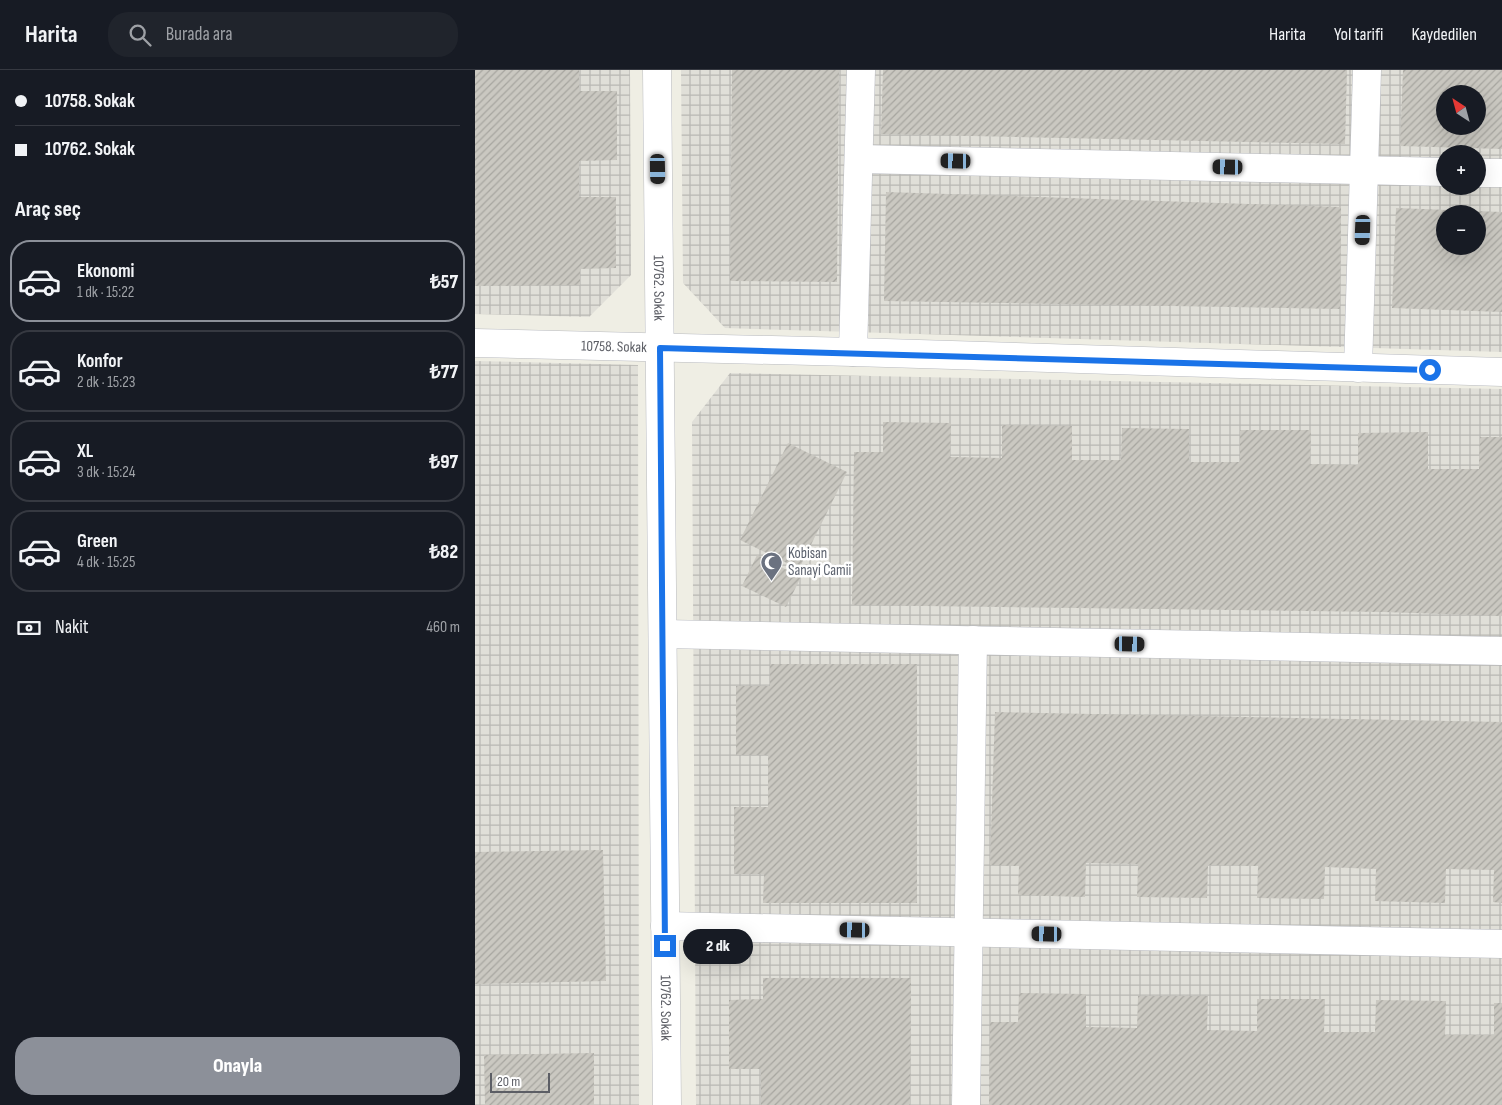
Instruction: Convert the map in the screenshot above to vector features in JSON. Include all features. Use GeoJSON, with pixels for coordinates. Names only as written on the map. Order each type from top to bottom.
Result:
{"type":"FeatureCollection","features":[{"type":"Feature","properties":{"kind":"street","name":"10762. Sokak"},"geometry":{"type":"LineString","coordinates":[[657,70],[667,1105]]}},
{"type":"Feature","properties":{"kind":"street"},"geometry":{"type":"LineString","coordinates":[[853,352],[861,70]]}},
{"type":"Feature","properties":{"kind":"street"},"geometry":{"type":"LineString","coordinates":[[1358,368],[1367,70]]}},
{"type":"Feature","properties":{"kind":"street"},"geometry":{"type":"LineString","coordinates":[[859,159],[1436,172]]}},
{"type":"Feature","properties":{"kind":"street"},"geometry":{"type":"LineString","coordinates":[[1486,173],[1502,173]]}},
{"type":"Feature","properties":{"kind":"street","name":"10758. Sokak"},"geometry":{"type":"LineString","coordinates":[[475,343],[853,352],[1502,372]]}},
{"type":"Feature","properties":{"kind":"street"},"geometry":{"type":"LineString","coordinates":[[663,634],[1502,651]]}},
{"type":"Feature","properties":{"kind":"street"},"geometry":{"type":"LineString","coordinates":[[966,1105],[973,640]]}},
{"type":"Feature","properties":{"kind":"street"},"geometry":{"type":"LineString","coordinates":[[665,926],[1502,944]]}},
{"type":"Feature","properties":{"kind":"shaded area"},"geometry":{"type":"Polygon","coordinates":[[[475,70],[630,70],[631,275],[589,317],[475,314],[475,70]]]}},
{"type":"Feature","properties":{"kind":"shaded area"},"geometry":{"type":"Polygon","coordinates":[[[681,70],[1502,70],[1502,352],[725,328],[683,283],[681,70]]]}},
{"type":"Feature","properties":{"kind":"shaded area"},"geometry":{"type":"Polygon","coordinates":[[[475,361],[638,365],[639,1105],[475,1105],[475,361]]]}},
{"type":"Feature","properties":{"kind":"shaded area"},"geometry":{"type":"Polygon","coordinates":[[[730,373],[1502,389],[1502,1105],[696,1105],[692,422],[730,373]]]}},
{"type":"Feature","properties":{"kind":"building"},"geometry":{"type":"Polygon","coordinates":[[[475,70],[579,70],[579,91],[617,91],[617,160],[579,161],[579,197],[616,197],[616,268],[580,269],[580,285],[475,286],[475,70]]]}},
{"type":"Feature","properties":{"kind":"building"},"geometry":{"type":"Polygon","coordinates":[[[732,70],[839,70],[837,282],[730,281],[732,70]]]}},
{"type":"Feature","properties":{"kind":"building"},"geometry":{"type":"Polygon","coordinates":[[[883,70],[1347,70],[1345,144],[881,134],[883,70]]]}},
{"type":"Feature","properties":{"kind":"building"},"geometry":{"type":"Polygon","coordinates":[[[1403,70],[1502,70],[1502,149],[1486,149],[1486,145],[1436,145],[1436,147],[1400,146],[1403,70]]]}},
{"type":"Feature","properties":{"kind":"building"},"geometry":{"type":"Polygon","coordinates":[[[886,192],[1341,207],[1340,309],[884,301],[886,192]]]}},
{"type":"Feature","properties":{"kind":"building"},"geometry":{"type":"Polygon","coordinates":[[[1396,208],[1436,210],[1436,255],[1486,255],[1486,211],[1502,212],[1502,312],[1392,308],[1396,208]]]}},
{"type":"Feature","properties":{"kind":"building"},"geometry":{"type":"Polygon","coordinates":[[[883,422],[951,423],[950,457],[1002,458],[1002,425],[1072,426],[1072,460],[1121,460],[1122,428],[1189,429],[1189,462],[1240,462],[1240,430],[1311,430],[1310,464],[1358,465],[1358,433],[1428,432],[1428,469],[1479,469],[1480,437],[1502,437],[1502,616],[1384,612],[852,605],[854,452],[883,452],[883,422]]]}},
{"type":"Feature","properties":{"kind":"building"},"geometry":{"type":"Polygon","coordinates":[[[788,443],[847,472],[799,569],[740,540],[788,443]]]}},
{"type":"Feature","properties":{"kind":"building","name":"Kobisan Sanayi Camii"},"geometry":{"type":"Polygon","coordinates":[[[757,555],[801,577],[786,607],[742,586],[757,555]]]}},
{"type":"Feature","properties":{"kind":"building"},"geometry":{"type":"Polygon","coordinates":[[[770,664],[917,664],[917,903],[763,903],[764,874],[734,874],[734,807],[768,807],[768,755],[736,755],[736,686],[770,686],[770,664]]]}},
{"type":"Feature","properties":{"kind":"building"},"geometry":{"type":"Polygon","coordinates":[[[995,712],[1502,722],[1502,903],[1493,902],[1494,870],[1446,869],[1445,903],[1375,901],[1376,869],[1325,867],[1324,899],[1257,898],[1258,866],[1208,865],[1207,898],[1137,897],[1138,864],[1086,863],[1085,897],[1018,895],[1019,866],[990,865],[995,712]]]}},
{"type":"Feature","properties":{"kind":"building"},"geometry":{"type":"Polygon","coordinates":[[[603,850],[606,981],[475,984],[475,852],[603,850]]]}},
{"type":"Feature","properties":{"kind":"building"},"geometry":{"type":"Polygon","coordinates":[[[763,978],[911,978],[910,1105],[761,1105],[761,1069],[729,1069],[729,1000],[763,999],[763,978]]]}},
{"type":"Feature","properties":{"kind":"building"},"geometry":{"type":"Polygon","coordinates":[[[1019,993],[1086,994],[1086,1027],[1137,1028],[1138,996],[1208,996],[1207,1030],[1257,1031],[1257,999],[1325,999],[1324,1032],[1375,1032],[1376,1000],[1446,1001],[1445,1035],[1494,1035],[1494,1003],[1502,1003],[1502,1105],[989,1105],[990,1022],[1018,1022],[1019,993]]]}},
{"type":"Feature","properties":{"kind":"building"},"geometry":{"type":"Polygon","coordinates":[[[594,1053],[594,1105],[485,1105],[484,1055],[594,1053]]]}},
{"type":"Feature","properties":{"kind":"place","name":"Kobisan Sanayi Camii"},"geometry":{"type":"Point","coordinates":[772,581]}},
{"type":"Feature","properties":{"kind":"route"},"geometry":{"type":"LineString","coordinates":[[665,946],[660,348],[1430,370]]}}]}
